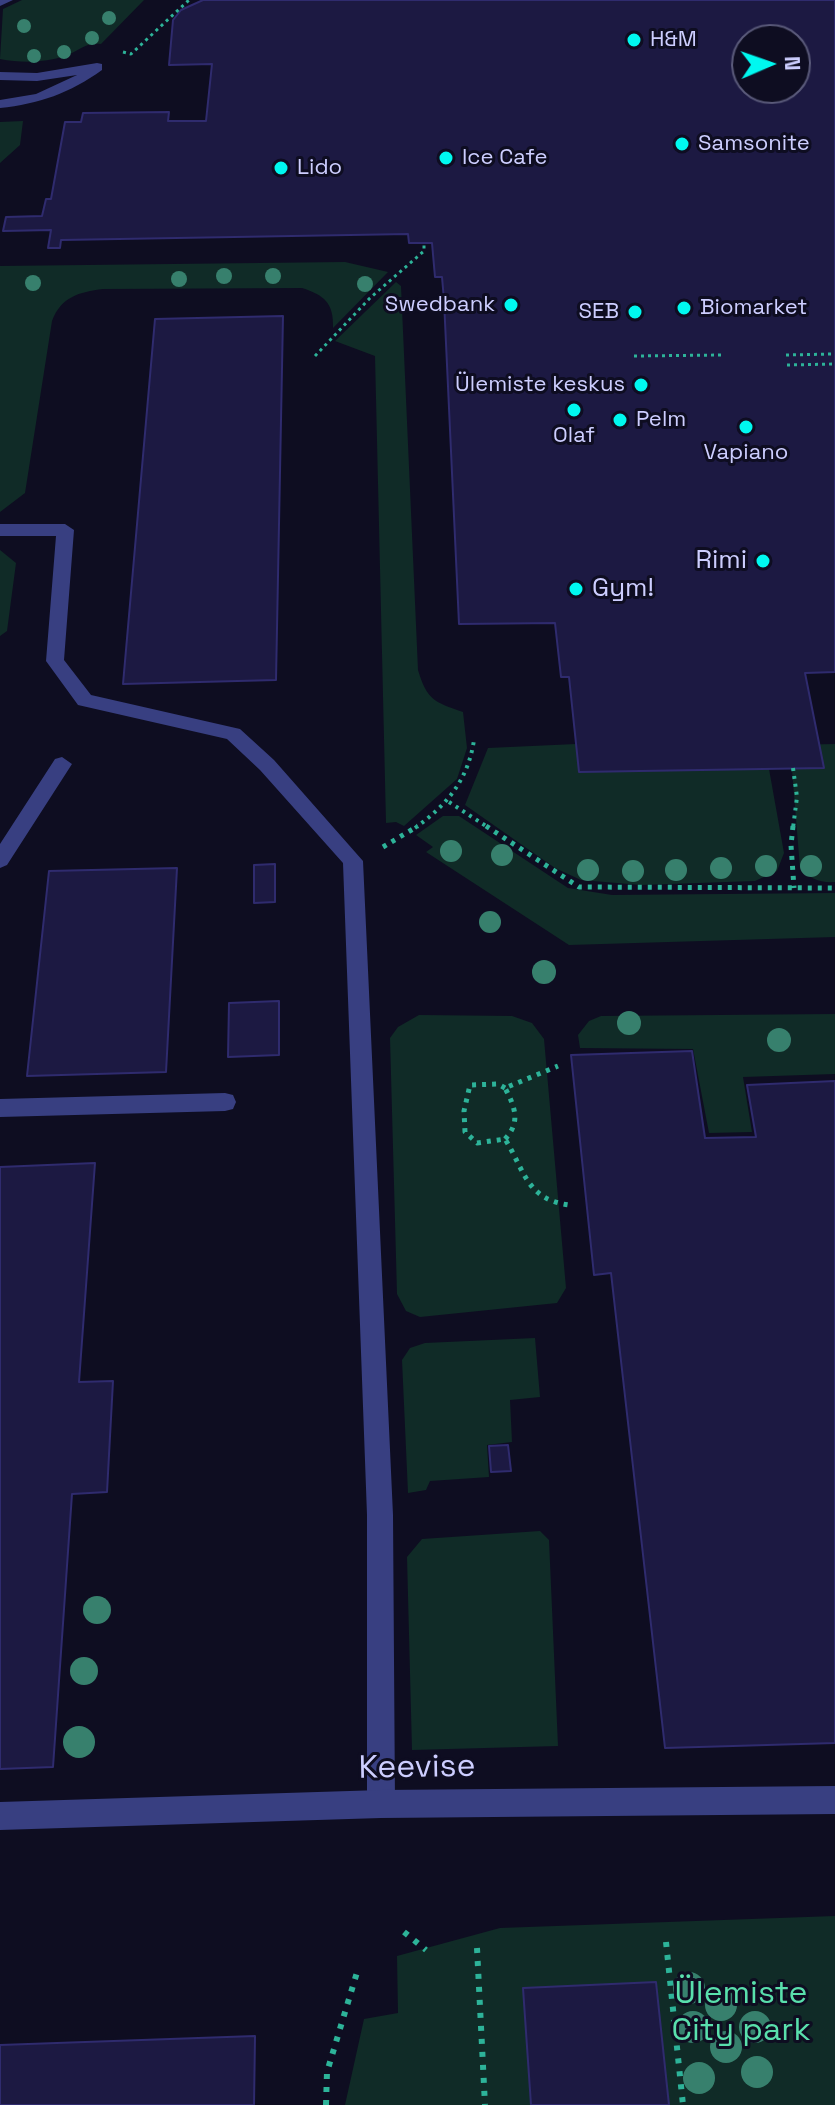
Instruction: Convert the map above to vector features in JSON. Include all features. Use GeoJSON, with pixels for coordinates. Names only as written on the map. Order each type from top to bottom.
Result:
{"type":"FeatureCollection","features":[{"type":"Feature","properties":{"kind":"street"},"geometry":{"type":"LineString","coordinates":[[0,2],[7,0]]}},
{"type":"Feature","properties":{"kind":"street"},"geometry":{"type":"LineString","coordinates":[[0,76],[37,77],[97,67],[74,85],[39,100],[0,104]]}},
{"type":"Feature","properties":{"kind":"street"},"geometry":{"type":"LineString","coordinates":[[0,530],[65,530],[55,661],[85,700],[233,734],[267,765],[353,861],[380,1515],[381,1804]]}},
{"type":"Feature","properties":{"kind":"street"},"geometry":{"type":"LineString","coordinates":[[0,860],[62,764]]}},
{"type":"Feature","properties":{"kind":"street"},"geometry":{"type":"LineString","coordinates":[[0,1108],[225,1102]]}},
{"type":"Feature","properties":{"kind":"street","name":"Keevise"},"geometry":{"type":"LineString","coordinates":[[0,1816],[381,1804],[835,1800]]}},
{"type":"Feature","properties":{"kind":"path"},"geometry":{"type":"LineString","coordinates":[[113,51],[131,54],[189,0]]}},
{"type":"Feature","properties":{"kind":"path"},"geometry":{"type":"LineString","coordinates":[[315,356],[370,298],[424,251],[424,243]]}},
{"type":"Feature","properties":{"kind":"path"},"geometry":{"type":"LineString","coordinates":[[786,355],[833,354]]}},
{"type":"Feature","properties":{"kind":"path"},"geometry":{"type":"LineString","coordinates":[[634,356],[722,355]]}},
{"type":"Feature","properties":{"kind":"path"},"geometry":{"type":"LineString","coordinates":[[787,365],[835,364]]}},
{"type":"Feature","properties":{"kind":"path"},"geometry":{"type":"LineString","coordinates":[[403,837],[449,802],[465,780],[474,759],[474,740]]}},
{"type":"Feature","properties":{"kind":"path"},"geometry":{"type":"LineString","coordinates":[[793,768],[797,797],[791,845],[794,888]]}},
{"type":"Feature","properties":{"kind":"path"},"geometry":{"type":"LineString","coordinates":[[449,802],[579,887],[835,888]]}},
{"type":"Feature","properties":{"kind":"path"},"geometry":{"type":"LineString","coordinates":[[505,1088],[558,1066]]}},
{"type":"Feature","properties":{"kind":"path"},"geometry":{"type":"LineString","coordinates":[[498,1084],[505,1088],[516,1120],[515,1129],[505,1139],[490,1144],[467,1139],[462,1127],[470,1085],[498,1084]]}},
{"type":"Feature","properties":{"kind":"path"},"geometry":{"type":"LineString","coordinates":[[505,1139],[514,1151],[522,1175],[539,1196],[547,1203],[569,1205]]}},
{"type":"Feature","properties":{"kind":"path"},"geometry":{"type":"LineString","coordinates":[[404,1932],[426,1950]]}},
{"type":"Feature","properties":{"kind":"path"},"geometry":{"type":"LineString","coordinates":[[666,1942],[683,2105]]}},
{"type":"Feature","properties":{"kind":"path"},"geometry":{"type":"LineString","coordinates":[[477,1948],[485,2105]]}},
{"type":"Feature","properties":{"kind":"path"},"geometry":{"type":"LineString","coordinates":[[326,2105],[327,2072],[358,1969]]}},
{"type":"Feature","properties":{"kind":"green space"},"geometry":{"type":"Polygon","coordinates":[[[22,0],[144,0],[101,44],[86,46],[49,60],[25,62],[0,59],[3,9],[22,0]]]}},
{"type":"Feature","properties":{"kind":"green space"},"geometry":{"type":"Polygon","coordinates":[[[23,121],[20,145],[0,163],[0,122],[23,121]]]}},
{"type":"Feature","properties":{"kind":"green space"},"geometry":{"type":"Polygon","coordinates":[[[345,262],[388,272],[333,328],[332,312],[326,301],[302,288],[103,289],[79,294],[66,301],[52,321],[25,493],[0,512],[0,266],[345,262]]]}},
{"type":"Feature","properties":{"kind":"green space"},"geometry":{"type":"Polygon","coordinates":[[[396,282],[401,286],[418,670],[433,698],[463,712],[467,748],[457,779],[404,826],[396,822],[386,823],[375,356],[335,341],[396,282]]]}},
{"type":"Feature","properties":{"kind":"green space"},"geometry":{"type":"Polygon","coordinates":[[[0,550],[16,563],[7,631],[0,636],[0,550]]]}},
{"type":"Feature","properties":{"kind":"green space"},"geometry":{"type":"Polygon","coordinates":[[[576,744],[580,772],[769,769],[784,853],[777,871],[755,881],[641,885],[581,880],[555,868],[465,805],[488,748],[576,744]]]}},
{"type":"Feature","properties":{"kind":"green space"},"geometry":{"type":"Polygon","coordinates":[[[835,744],[835,882],[830,882],[816,880],[800,868],[790,745],[835,744]]]}},
{"type":"Feature","properties":{"kind":"green space"},"geometry":{"type":"Polygon","coordinates":[[[443,816],[459,816],[568,888],[612,895],[835,893],[835,937],[569,945],[426,852],[433,847],[416,835],[443,816]]]}},
{"type":"Feature","properties":{"kind":"green space"},"geometry":{"type":"Polygon","coordinates":[[[835,1014],[835,1074],[743,1077],[752,1132],[709,1133],[693,1049],[580,1048],[578,1035],[589,1021],[601,1016],[835,1014]]]}},
{"type":"Feature","properties":{"kind":"green space"},"geometry":{"type":"Polygon","coordinates":[[[419,1015],[512,1016],[532,1023],[544,1039],[566,1288],[557,1303],[420,1317],[406,1311],[397,1294],[390,1038],[398,1027],[419,1015]]]}},
{"type":"Feature","properties":{"kind":"green space"},"geometry":{"type":"Polygon","coordinates":[[[535,1338],[540,1397],[510,1400],[512,1442],[487,1445],[489,1477],[430,1481],[426,1490],[408,1493],[402,1360],[410,1348],[425,1343],[535,1338]]]}},
{"type":"Feature","properties":{"kind":"green space"},"geometry":{"type":"Polygon","coordinates":[[[540,1531],[549,1540],[558,1746],[412,1750],[407,1557],[422,1539],[540,1531]]]}},
{"type":"Feature","properties":{"kind":"green space","name":"Ülemiste City park"},"geometry":{"type":"Polygon","coordinates":[[[835,1916],[835,2105],[345,2105],[364,2019],[398,2013],[397,1956],[500,1928],[835,1916]]]}},
{"type":"Feature","properties":{"kind":"building","name":"Ülemiste keskus"},"geometry":{"type":"Polygon","coordinates":[[[203,0],[835,0],[835,672],[805,673],[824,768],[579,772],[569,677],[561,677],[555,623],[459,624],[444,300],[442,277],[435,277],[432,243],[409,243],[408,234],[61,240],[60,248],[48,248],[51,230],[3,231],[6,217],[42,216],[46,199],[51,199],[65,122],[81,122],[83,113],[169,112],[168,121],[206,121],[212,64],[169,65],[173,20],[181,10],[203,0]]]}},
{"type":"Feature","properties":{"kind":"building"},"geometry":{"type":"Polygon","coordinates":[[[283,316],[276,680],[123,684],[155,319],[283,316]]]}},
{"type":"Feature","properties":{"kind":"building"},"geometry":{"type":"Polygon","coordinates":[[[275,864],[275,902],[254,903],[254,865],[275,864]]]}},
{"type":"Feature","properties":{"kind":"building"},"geometry":{"type":"Polygon","coordinates":[[[177,868],[166,1072],[27,1076],[49,871],[177,868]]]}},
{"type":"Feature","properties":{"kind":"building"},"geometry":{"type":"Polygon","coordinates":[[[279,1001],[279,1055],[228,1057],[229,1003],[279,1001]]]}},
{"type":"Feature","properties":{"kind":"building"},"geometry":{"type":"Polygon","coordinates":[[[692,1051],[705,1138],[756,1137],[747,1085],[835,1081],[835,1743],[665,1748],[611,1273],[594,1275],[571,1055],[692,1051]]]}},
{"type":"Feature","properties":{"kind":"building"},"geometry":{"type":"Polygon","coordinates":[[[95,1163],[79,1382],[113,1381],[107,1492],[72,1494],[53,1767],[0,1769],[0,1167],[95,1163]]]}},
{"type":"Feature","properties":{"kind":"building"},"geometry":{"type":"Polygon","coordinates":[[[508,1445],[511,1471],[491,1472],[489,1446],[508,1445]]]}},
{"type":"Feature","properties":{"kind":"building"},"geometry":{"type":"Polygon","coordinates":[[[656,1982],[669,2105],[531,2105],[523,1988],[656,1982]]]}},
{"type":"Feature","properties":{"kind":"building"},"geometry":{"type":"Polygon","coordinates":[[[255,2036],[254,2105],[0,2105],[0,2045],[255,2036]]]}},
{"type":"Feature","properties":{"kind":"place","name":"H&M"},"geometry":{"type":"Point","coordinates":[634,40]}},
{"type":"Feature","properties":{"kind":"place","name":"Samsonite"},"geometry":{"type":"Point","coordinates":[682,144]}},
{"type":"Feature","properties":{"kind":"place","name":"Ice Cafe"},"geometry":{"type":"Point","coordinates":[446,158]}},
{"type":"Feature","properties":{"kind":"place","name":"Lido"},"geometry":{"type":"Point","coordinates":[281,168]}},
{"type":"Feature","properties":{"kind":"place","name":"Swedbank"},"geometry":{"type":"Point","coordinates":[511,305]}},
{"type":"Feature","properties":{"kind":"place","name":"Biomarket"},"geometry":{"type":"Point","coordinates":[684,308]}},
{"type":"Feature","properties":{"kind":"place","name":"SEB"},"geometry":{"type":"Point","coordinates":[635,312]}},
{"type":"Feature","properties":{"kind":"place","name":"Ülemiste keskus"},"geometry":{"type":"Point","coordinates":[641,385]}},
{"type":"Feature","properties":{"kind":"place","name":"Olaf"},"geometry":{"type":"Point","coordinates":[574,410]}},
{"type":"Feature","properties":{"kind":"place","name":"Pelm"},"geometry":{"type":"Point","coordinates":[620,420]}},
{"type":"Feature","properties":{"kind":"place","name":"Vapiano"},"geometry":{"type":"Point","coordinates":[746,427]}},
{"type":"Feature","properties":{"kind":"place","name":"Rimi"},"geometry":{"type":"Point","coordinates":[763,561]}},
{"type":"Feature","properties":{"kind":"place","name":"Gym!"},"geometry":{"type":"Point","coordinates":[576,589]}}]}
